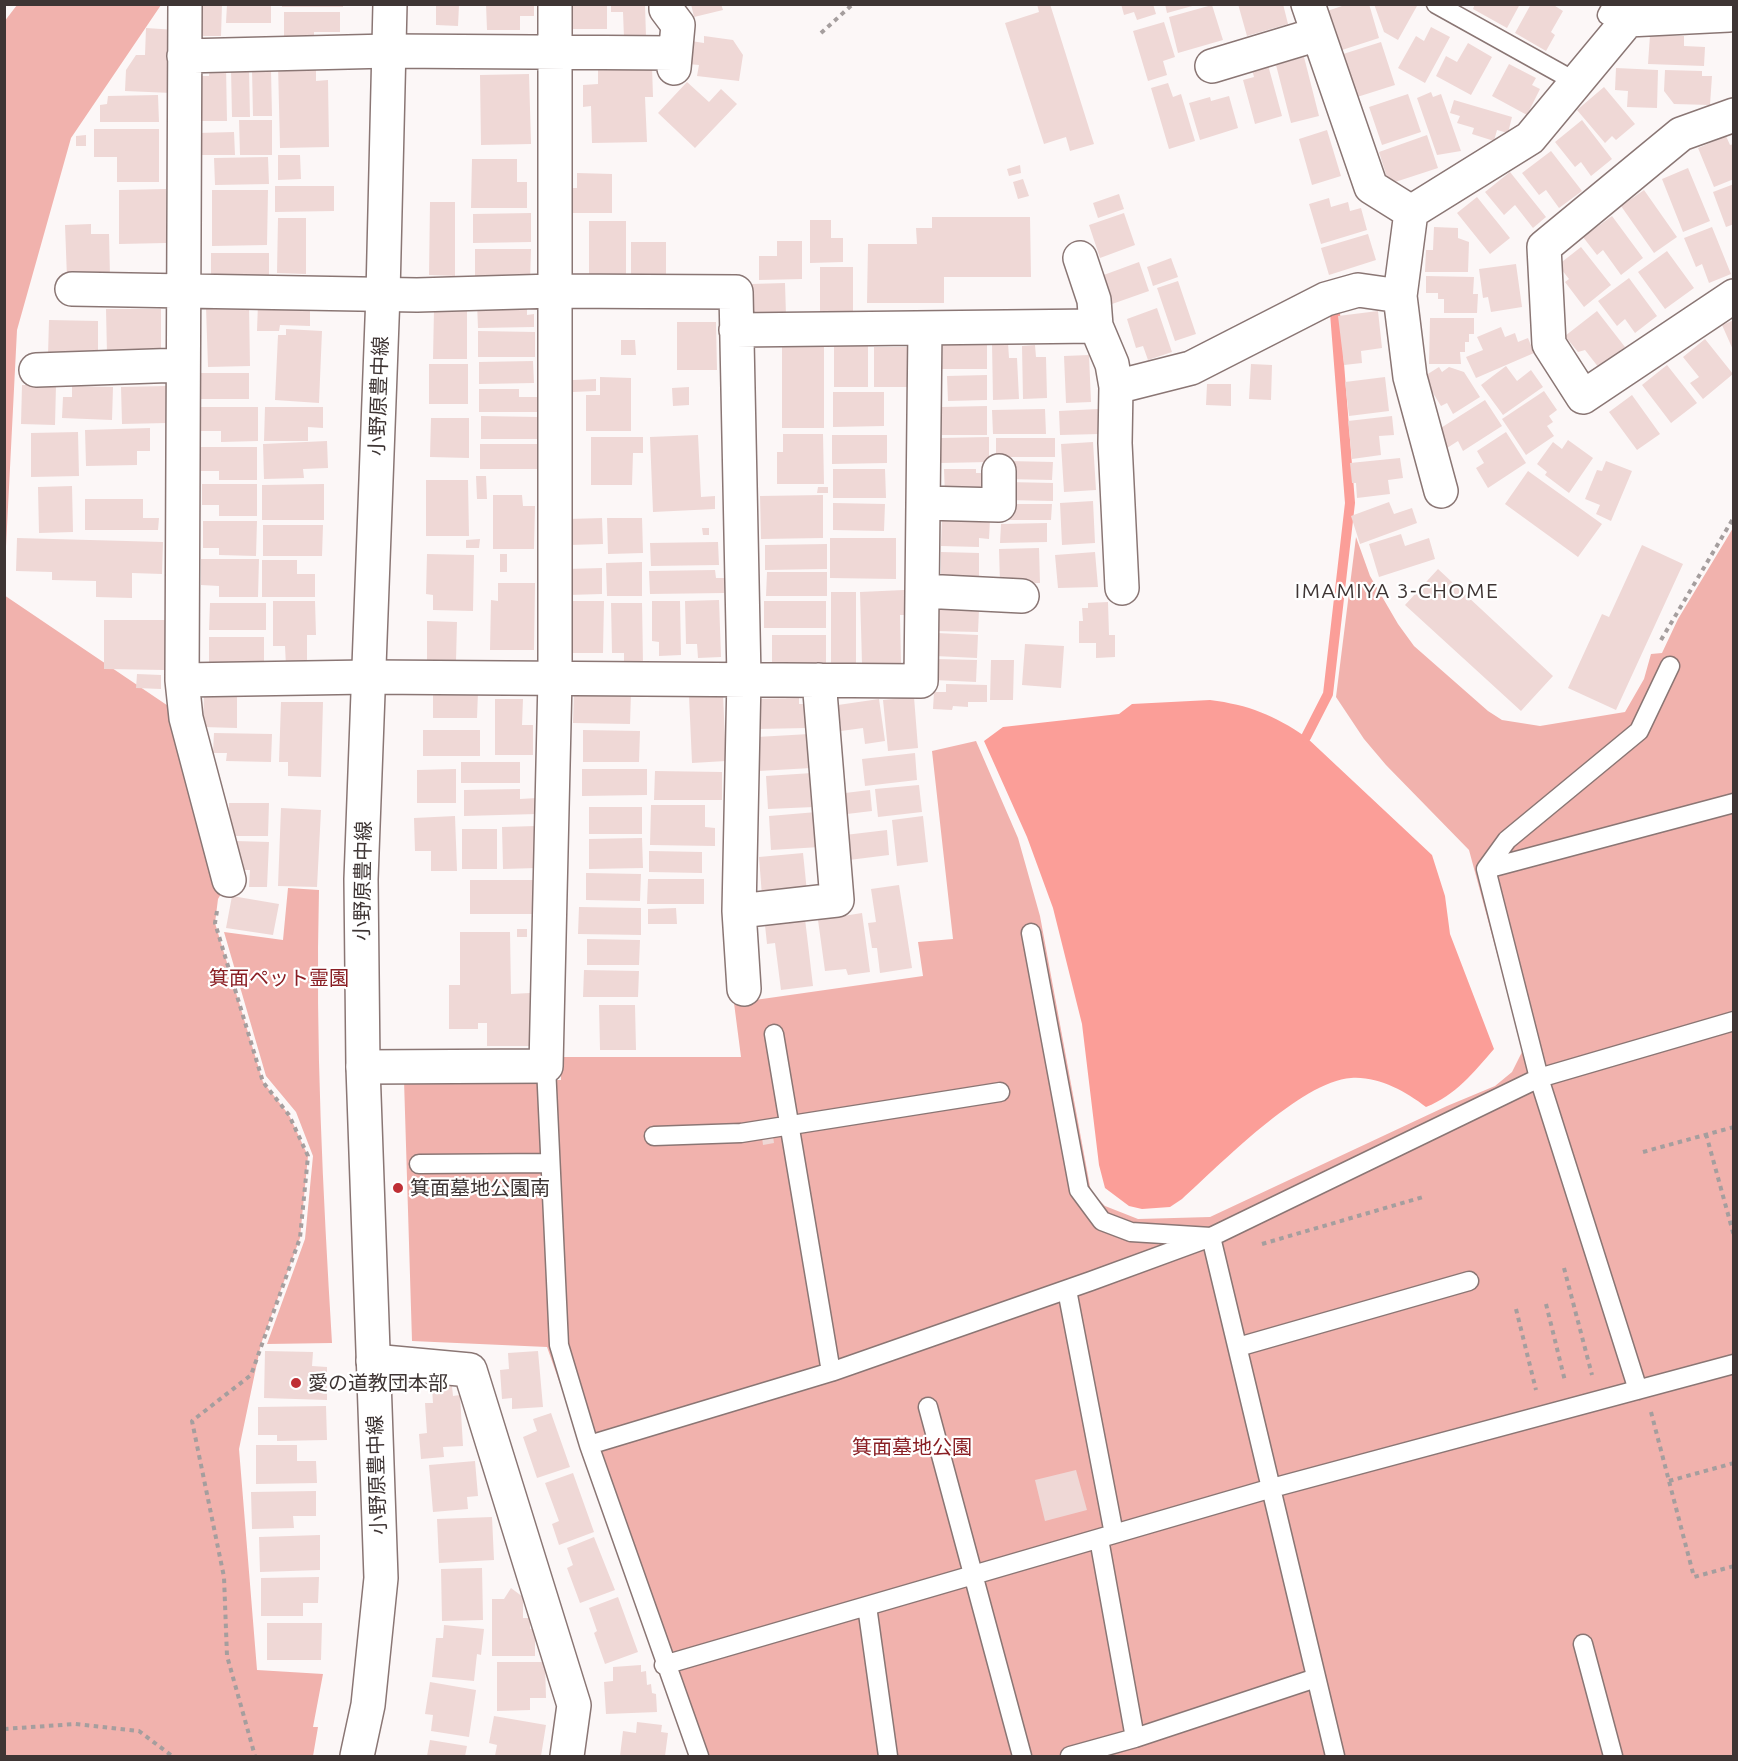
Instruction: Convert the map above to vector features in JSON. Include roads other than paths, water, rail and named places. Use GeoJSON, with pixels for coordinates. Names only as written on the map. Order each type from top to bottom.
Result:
{"type":"FeatureCollection","features":[{"type":"Feature","properties":{"kind":"street"},"geometry":{"type":"LineString","coordinates":[[185,4],[182,680],[186,718],[229,880]]}},
{"type":"Feature","properties":{"kind":"street","name":"小野原豊中線"},"geometry":{"type":"LineString","coordinates":[[357,1756],[368,1705],[381,1578],[363,1067],[361,879],[383,294],[390,4]]}},
{"type":"Feature","properties":{"kind":"street"},"geometry":{"type":"LineString","coordinates":[[363,1067],[546,1066],[555,679],[555,4]]}},
{"type":"Feature","properties":{"kind":"street"},"geometry":{"type":"LineString","coordinates":[[184,56],[389,51],[554,52],[675,61],[678,25],[666,9],[666,4]]}},
{"type":"Feature","properties":{"kind":"street"},"geometry":{"type":"LineString","coordinates":[[1411,212],[1530,138],[1576,82],[1621,12],[1732,21]]}},
{"type":"Feature","properties":{"kind":"street"},"geometry":{"type":"LineString","coordinates":[[1212,66],[1313,20],[1371,187],[1411,212]]}},
{"type":"Feature","properties":{"kind":"street"},"geometry":{"type":"LineString","coordinates":[[1734,115],[1681,134],[1544,247],[1549,344],[1582,397],[1734,296]]}},
{"type":"Feature","properties":{"kind":"street"},"geometry":{"type":"LineString","coordinates":[[1411,212],[1400,296],[1410,376],[1441,491]]}},
{"type":"Feature","properties":{"kind":"street"},"geometry":{"type":"LineString","coordinates":[[1080,258],[1094,300],[1096,326],[1112,364],[1116,387],[1115,443],[1122,588]]}},
{"type":"Feature","properties":{"kind":"street"},"geometry":{"type":"LineString","coordinates":[[72,289],[383,294],[554,291],[736,292],[744,678],[739,911],[744,989]]}},
{"type":"Feature","properties":{"kind":"street"},"geometry":{"type":"LineString","coordinates":[[1116,387],[1191,368],[1326,299],[1358,290],[1400,296]]}},
{"type":"Feature","properties":{"kind":"street"},"geometry":{"type":"LineString","coordinates":[[736,330],[1096,326]]}},
{"type":"Feature","properties":{"kind":"street"},"geometry":{"type":"LineString","coordinates":[[182,680],[368,677],[921,681],[925,329]]}},
{"type":"Feature","properties":{"kind":"street"},"geometry":{"type":"LineString","coordinates":[[36,370],[183,365]]}},
{"type":"Feature","properties":{"kind":"street"},"geometry":{"type":"LineString","coordinates":[[924,503],[999,505],[999,471]]}},
{"type":"Feature","properties":{"kind":"street"},"geometry":{"type":"LineString","coordinates":[[922,591],[1022,596]]}},
{"type":"Feature","properties":{"kind":"street"},"geometry":{"type":"LineString","coordinates":[[739,911],[837,900],[819,680]]}},
{"type":"Feature","properties":{"kind":"street"},"geometry":{"type":"LineString","coordinates":[[373,1361],[470,1370],[574,1705],[567,1756]]}},
{"type":"Feature","properties":{"kind":"lane"},"geometry":{"type":"LineString","coordinates":[[1436,4],[1576,82]]}},
{"type":"Feature","properties":{"kind":"lane"},"geometry":{"type":"LineString","coordinates":[[1486,869],[1507,840],[1639,731],[1670,666]]}},
{"type":"Feature","properties":{"kind":"lane"},"geometry":{"type":"LineString","coordinates":[[1486,869],[1734,803]]}},
{"type":"Feature","properties":{"kind":"lane"},"geometry":{"type":"LineString","coordinates":[[1486,869],[1539,1078],[1641,1389]]}},
{"type":"Feature","properties":{"kind":"lane"},"geometry":{"type":"LineString","coordinates":[[1031,933],[1079,1190],[1102,1221],[1131,1232],[1211,1237]]}},
{"type":"Feature","properties":{"kind":"lane"},"geometry":{"type":"LineString","coordinates":[[589,1445],[831,1372],[1211,1237],[1539,1078],[1734,1021]]}},
{"type":"Feature","properties":{"kind":"lane"},"geometry":{"type":"LineString","coordinates":[[774,1034],[831,1372]]}},
{"type":"Feature","properties":{"kind":"lane"},"geometry":{"type":"LineString","coordinates":[[546,1066],[559,1345],[589,1445],[664,1665],[699,1756]]}},
{"type":"Feature","properties":{"kind":"lane"},"geometry":{"type":"LineString","coordinates":[[654,1136],[741,1133],[1000,1092]]}},
{"type":"Feature","properties":{"kind":"lane"},"geometry":{"type":"LineString","coordinates":[[419,1164],[550,1163]]}},
{"type":"Feature","properties":{"kind":"lane"},"geometry":{"type":"LineString","coordinates":[[1211,1237],[1335,1756]]}},
{"type":"Feature","properties":{"kind":"lane"},"geometry":{"type":"LineString","coordinates":[[1238,1347],[1469,1281]]}},
{"type":"Feature","properties":{"kind":"lane"},"geometry":{"type":"LineString","coordinates":[[1067,1290],[1135,1738]]}},
{"type":"Feature","properties":{"kind":"lane"},"geometry":{"type":"LineString","coordinates":[[664,1665],[1272,1488],[1734,1364]]}},
{"type":"Feature","properties":{"kind":"lane"},"geometry":{"type":"LineString","coordinates":[[928,1407],[1022,1756]]}},
{"type":"Feature","properties":{"kind":"lane"},"geometry":{"type":"LineString","coordinates":[[867,1606],[888,1756]]}},
{"type":"Feature","properties":{"kind":"lane"},"geometry":{"type":"LineString","coordinates":[[1583,1644],[1613,1756]]}},
{"type":"Feature","properties":{"kind":"lane"},"geometry":{"type":"LineString","coordinates":[[1070,1756],[1135,1738],[1316,1678]]}},
{"type":"Feature","properties":{"kind":"waterway"},"geometry":{"type":"LineString","coordinates":[[1306,737],[1328,694],[1350,503],[1335,313]]}},
{"type":"Feature","properties":{"kind":"place","name":"箕面墓地公園南"},"geometry":{"type":"Point","coordinates":[398,1188]}},
{"type":"Feature","properties":{"kind":"place","name":"愛の道教団本部"},"geometry":{"type":"Point","coordinates":[296,1383]}},
{"type":"Feature","properties":{"kind":"district","name":"IMAMIYA 3-CHOME"},"geometry":{"type":"Point","coordinates":[1397,591]}},
{"type":"Feature","properties":{"kind":"park label","name":"箕面ペット霊園"},"geometry":{"type":"Point","coordinates":[279,978]}},
{"type":"Feature","properties":{"kind":"park label","name":"箕面墓地公園"},"geometry":{"type":"Point","coordinates":[912,1447]}}]}
